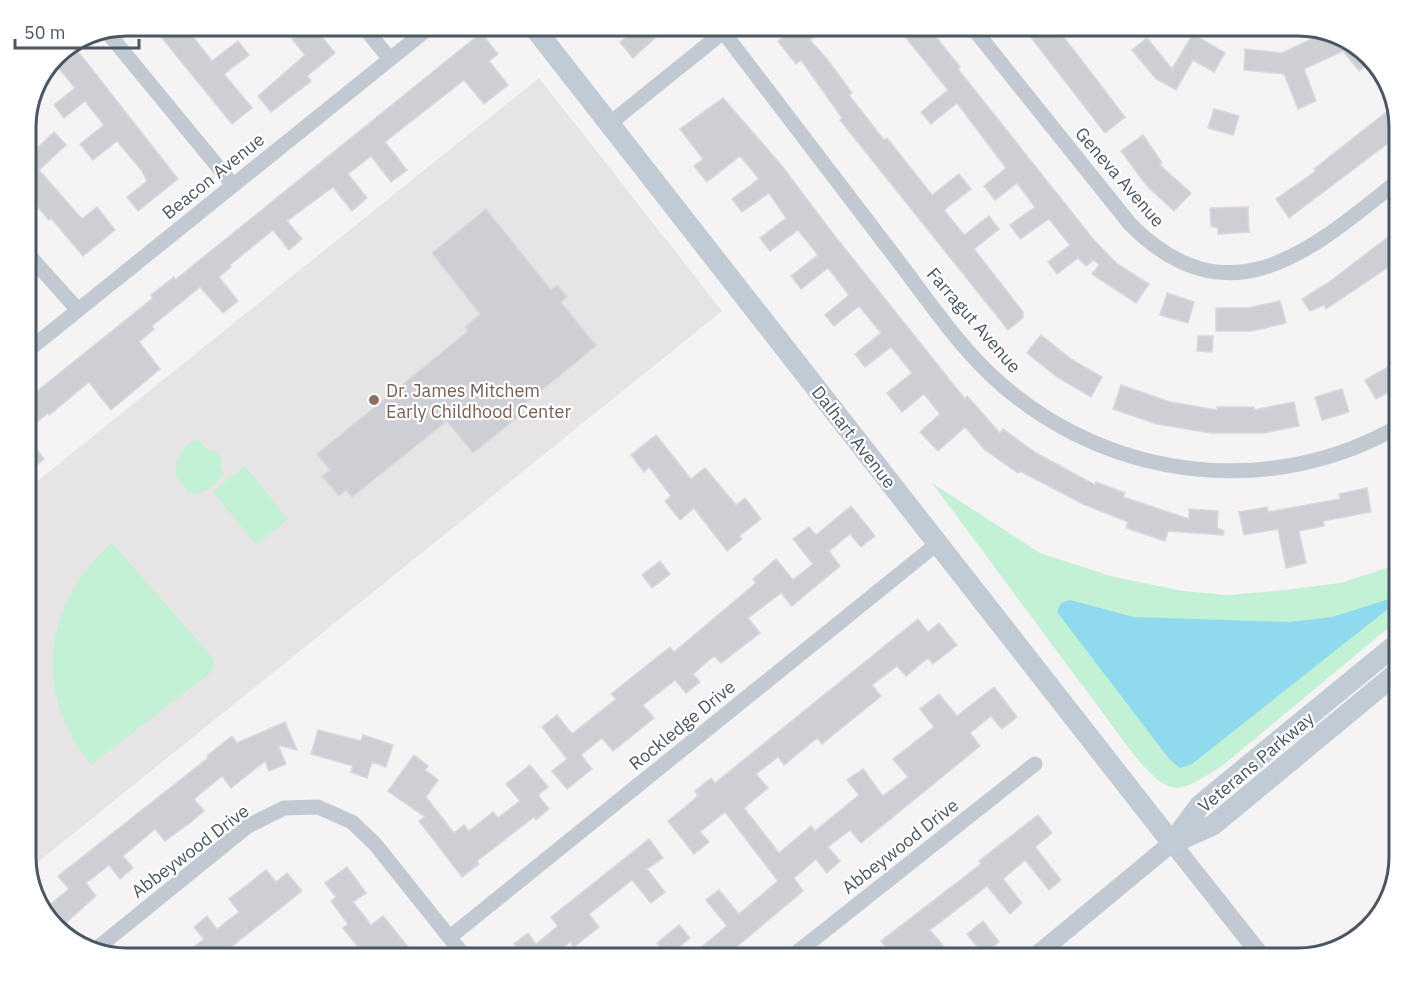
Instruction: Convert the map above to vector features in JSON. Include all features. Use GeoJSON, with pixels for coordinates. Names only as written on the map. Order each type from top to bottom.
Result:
{"type":"FeatureCollection","features":[{"type":"Feature","properties":{"kind":"main road","name":"Dalhart Avenue"},"geometry":{"type":"LineString","coordinates":[[541,36],[1172,843]]}},
{"type":"Feature","properties":{"kind":"main road","name":"Veterans Parkway"},"geometry":{"type":"LineString","coordinates":[[1172,843],[1200,806],[1389,651]]}},
{"type":"Feature","properties":{"kind":"main road","name":"Veterans Parkway"},"geometry":{"type":"LineString","coordinates":[[1172,843],[1213,825],[1389,680]]}},
{"type":"Feature","properties":{"kind":"street"},"geometry":{"type":"LineString","coordinates":[[371,36],[390,59]]}},
{"type":"Feature","properties":{"kind":"street","name":"Beacon Avenue"},"geometry":{"type":"LineString","coordinates":[[36,344],[419,36]]}},
{"type":"Feature","properties":{"kind":"street"},"geometry":{"type":"LineString","coordinates":[[609,124],[717,36]]}},
{"type":"Feature","properties":{"kind":"street","name":"Farragut Avenue"},"geometry":{"type":"LineString","coordinates":[[729,36],[951,329],[1001,384],[1048,420],[1122,453],[1178,467],[1251,472],[1312,462],[1356,449],[1389,432]]}},
{"type":"Feature","properties":{"kind":"street","name":"Geneva Avenue"},"geometry":{"type":"LineString","coordinates":[[979,36],[1130,224],[1156,248],[1185,262],[1205,269],[1244,272],[1284,261],[1324,240],[1389,189]]}},
{"type":"Feature","properties":{"kind":"street"},"geometry":{"type":"LineString","coordinates":[[112,38],[233,185]]}},
{"type":"Feature","properties":{"kind":"street"},"geometry":{"type":"LineString","coordinates":[[36,263],[78,310]]}},
{"type":"Feature","properties":{"kind":"street","name":"Rockledge Drive"},"geometry":{"type":"LineString","coordinates":[[450,937],[938,543]]}},
{"type":"Feature","properties":{"kind":"street","name":"Abbeywood Drive"},"geometry":{"type":"LineString","coordinates":[[803,948],[1035,764]]}},
{"type":"Feature","properties":{"kind":"street","name":"Abbeywood Drive"},"geometry":{"type":"LineString","coordinates":[[102,944],[248,826],[284,808],[318,807],[352,822],[375,844],[458,948]]}},
{"type":"Feature","properties":{"kind":"street"},"geometry":{"type":"LineString","coordinates":[[1045,948],[1172,843],[1255,948]]}},
{"type":"Feature","properties":{"kind":"shaded area","name":"Dr. James Mitchem Early Childhood Center"},"geometry":{"type":"Polygon","coordinates":[[[539,78],[722,311],[36,863],[36,482],[539,78]]]}},
{"type":"Feature","properties":{"kind":"green space"},"geometry":{"type":"Polygon","coordinates":[[[196,440],[201,442],[207,450],[215,451],[222,459],[220,466],[223,474],[217,483],[208,489],[198,493],[188,493],[175,472],[184,448],[196,440]]]}},
{"type":"Feature","properties":{"kind":"green space"},"geometry":{"type":"Polygon","coordinates":[[[245,466],[288,519],[257,545],[213,492],[245,466]]]}},
{"type":"Feature","properties":{"kind":"green space"},"geometry":{"type":"Polygon","coordinates":[[[932,483],[1040,553],[1114,577],[1183,591],[1228,595],[1285,590],[1340,583],[1389,567],[1389,627],[1222,766],[1194,783],[1175,788],[1157,779],[1134,755],[932,483]]]}},
{"type":"Feature","properties":{"kind":"green space"},"geometry":{"type":"Polygon","coordinates":[[[112,543],[212,657],[214,663],[210,673],[91,765],[72,737],[60,708],[54,679],[54,650],[59,621],[71,593],[89,567],[112,543]]]}},
{"type":"Feature","properties":{"kind":"water"},"geometry":{"type":"Polygon","coordinates":[[[1389,599],[1388,609],[1192,764],[1180,768],[1170,760],[1057,612],[1061,603],[1070,600],[1134,617],[1290,622],[1332,617],[1389,599]]]}},
{"type":"Feature","properties":{"kind":"building"},"geometry":{"type":"Polygon","coordinates":[[[160,36],[192,36],[212,61],[238,41],[249,55],[224,74],[252,108],[232,124],[160,36]]]}},
{"type":"Feature","properties":{"kind":"building"},"geometry":{"type":"Polygon","coordinates":[[[295,36],[321,36],[335,53],[307,76],[311,81],[271,112],[258,96],[305,55],[292,39],[295,36]]]}},
{"type":"Feature","properties":{"kind":"building"},"geometry":{"type":"Polygon","coordinates":[[[477,36],[483,36],[498,54],[489,61],[508,85],[484,104],[464,80],[385,142],[407,170],[391,182],[371,156],[348,174],[367,198],[352,211],[333,187],[287,221],[302,239],[289,250],[273,230],[230,265],[231,267],[219,277],[238,301],[223,313],[200,287],[152,326],[154,329],[139,342],[160,369],[111,410],[89,382],[36,423],[36,392],[153,298],[151,295],[174,277],[175,280],[477,36]]]}},
{"type":"Feature","properties":{"kind":"building"},"geometry":{"type":"Polygon","coordinates":[[[628,36],[657,36],[633,58],[620,42],[628,36]]]}},
{"type":"Feature","properties":{"kind":"building"},"geometry":{"type":"Polygon","coordinates":[[[784,36],[815,36],[810,40],[852,93],[849,95],[884,140],[887,138],[932,195],[959,174],[971,189],[944,210],[964,235],[989,216],[999,229],[974,249],[1023,312],[1023,318],[1008,330],[840,120],[842,118],[801,60],[796,64],[778,41],[784,36]]]}},
{"type":"Feature","properties":{"kind":"building"},"geometry":{"type":"Polygon","coordinates":[[[904,36],[935,36],[960,67],[958,69],[1093,239],[1117,264],[1149,284],[1136,303],[1092,274],[1099,265],[1094,260],[1086,266],[1078,258],[1057,274],[1048,262],[1070,245],[1049,219],[1020,239],[1010,225],[1035,207],[1017,183],[995,200],[984,186],[1006,168],[957,103],[931,124],[921,112],[948,90],[904,36]]]}},
{"type":"Feature","properties":{"kind":"building"},"geometry":{"type":"Polygon","coordinates":[[[1030,36],[1063,36],[1125,117],[1105,133],[1030,36]]]}},
{"type":"Feature","properties":{"kind":"building"},"geometry":{"type":"Polygon","coordinates":[[[1192,36],[1196,36],[1225,53],[1214,72],[1193,60],[1176,90],[1156,79],[1132,50],[1147,38],[1172,69],[1192,36]]]}},
{"type":"Feature","properties":{"kind":"building"},"geometry":{"type":"Polygon","coordinates":[[[1314,38],[1338,45],[1365,66],[1359,71],[1343,51],[1304,69],[1316,101],[1298,109],[1284,74],[1244,70],[1245,49],[1282,53],[1314,38]]]}},
{"type":"Feature","properties":{"kind":"building"},"geometry":{"type":"Polygon","coordinates":[[[77,51],[178,179],[138,211],[127,197],[147,181],[142,171],[117,141],[93,160],[80,144],[104,125],[85,101],[64,118],[54,105],[75,88],[59,68],[77,51]]]}},
{"type":"Feature","properties":{"kind":"building"},"geometry":{"type":"Polygon","coordinates":[[[723,98],[782,166],[965,399],[967,396],[1000,433],[1003,429],[1036,453],[1095,485],[1096,482],[1125,493],[1123,497],[1189,519],[1189,509],[1218,511],[1217,528],[1224,531],[1223,535],[1168,531],[1165,541],[1126,528],[1128,522],[1083,504],[1020,471],[1018,473],[985,450],[965,427],[938,451],[920,432],[940,414],[924,394],[902,412],[887,393],[912,373],[891,347],[865,367],[855,354],[881,333],[859,306],[834,326],[825,315],[849,295],[828,268],[801,289],[791,276],[818,255],[798,230],[770,251],[760,238],[786,218],[769,193],[742,212],[732,199],[759,179],[740,156],[707,182],[694,166],[703,159],[680,129],[723,98]]]}},
{"type":"Feature","properties":{"kind":"building"},"geometry":{"type":"Polygon","coordinates":[[[1214,109],[1239,116],[1233,135],[1208,128],[1214,109]]]}},
{"type":"Feature","properties":{"kind":"building"},"geometry":{"type":"Polygon","coordinates":[[[1387,111],[1389,142],[1289,218],[1276,199],[1316,171],[1314,169],[1387,111]]]}},
{"type":"Feature","properties":{"kind":"building"},"geometry":{"type":"Polygon","coordinates":[[[54,132],[66,145],[39,170],[82,219],[97,207],[115,230],[83,256],[51,218],[49,220],[36,205],[36,149],[54,132]]]}},
{"type":"Feature","properties":{"kind":"building"},"geometry":{"type":"Polygon","coordinates":[[[1143,135],[1162,163],[1160,165],[1191,193],[1174,211],[1147,186],[1121,151],[1143,135]]]}},
{"type":"Feature","properties":{"kind":"building"},"geometry":{"type":"Polygon","coordinates":[[[1248,207],[1249,232],[1218,234],[1218,228],[1211,226],[1210,208],[1248,207]]]}},
{"type":"Feature","properties":{"kind":"building"},"geometry":{"type":"Polygon","coordinates":[[[486,209],[551,290],[557,285],[567,297],[561,302],[596,346],[515,412],[519,416],[473,453],[447,421],[352,497],[346,490],[339,496],[322,476],[330,470],[317,454],[468,331],[465,327],[480,314],[432,253],[486,209]]]}},
{"type":"Feature","properties":{"kind":"building"},"geometry":{"type":"Polygon","coordinates":[[[1389,236],[1389,266],[1326,309],[1324,305],[1310,311],[1302,299],[1328,283],[1389,236]]]}},
{"type":"Feature","properties":{"kind":"building"},"geometry":{"type":"Polygon","coordinates":[[[1167,293],[1194,302],[1188,323],[1160,315],[1167,293]]]}},
{"type":"Feature","properties":{"kind":"building"},"geometry":{"type":"Polygon","coordinates":[[[1280,301],[1286,323],[1252,331],[1216,331],[1216,308],[1247,308],[1280,301]]]}},
{"type":"Feature","properties":{"kind":"building"},"geometry":{"type":"Polygon","coordinates":[[[1041,335],[1071,359],[1102,377],[1091,397],[1057,377],[1027,353],[1041,335]]]}},
{"type":"Feature","properties":{"kind":"building"},"geometry":{"type":"Polygon","coordinates":[[[1198,336],[1213,336],[1212,352],[1197,351],[1198,336]]]}},
{"type":"Feature","properties":{"kind":"building"},"geometry":{"type":"Polygon","coordinates":[[[1389,367],[1389,392],[1376,399],[1365,380],[1389,367]]]}},
{"type":"Feature","properties":{"kind":"building"},"geometry":{"type":"Polygon","coordinates":[[[1121,385],[1170,402],[1217,410],[1217,407],[1254,407],[1254,410],[1294,402],[1299,426],[1263,433],[1211,433],[1157,424],[1113,409],[1121,385]]]}},
{"type":"Feature","properties":{"kind":"building"},"geometry":{"type":"Polygon","coordinates":[[[1342,389],[1349,412],[1322,420],[1315,397],[1342,389]]]}},
{"type":"Feature","properties":{"kind":"building"},"geometry":{"type":"Polygon","coordinates":[[[656,435],[691,479],[705,468],[736,505],[745,498],[761,519],[739,536],[742,539],[727,551],[694,508],[680,520],[665,501],[671,496],[649,467],[644,472],[631,455],[656,435]]]}},
{"type":"Feature","properties":{"kind":"building"},"geometry":{"type":"Polygon","coordinates":[[[36,449],[44,459],[36,466],[36,449]]]}},
{"type":"Feature","properties":{"kind":"building"},"geometry":{"type":"Polygon","coordinates":[[[1367,488],[1371,512],[1323,521],[1324,526],[1299,531],[1306,563],[1286,568],[1278,529],[1244,535],[1239,512],[1267,507],[1268,512],[1340,499],[1339,494],[1367,488]]]}},
{"type":"Feature","properties":{"kind":"building"},"geometry":{"type":"Polygon","coordinates":[[[851,506],[875,536],[861,547],[850,534],[829,551],[840,566],[792,606],[781,593],[748,618],[760,633],[721,663],[714,656],[693,674],[700,682],[686,693],[675,680],[643,705],[654,718],[613,751],[602,738],[581,755],[592,769],[567,789],[552,771],[567,759],[542,727],[557,715],[572,734],[616,699],[611,694],[670,647],[674,652],[756,583],[753,579],[776,559],[793,580],[813,564],[793,539],[809,527],[816,535],[851,506]]]}},
{"type":"Feature","properties":{"kind":"building"},"geometry":{"type":"Polygon","coordinates":[[[660,561],[670,574],[652,588],[642,575],[660,561]]]}},
{"type":"Feature","properties":{"kind":"building"},"geometry":{"type":"Polygon","coordinates":[[[918,619],[928,632],[939,623],[957,645],[933,664],[928,658],[906,676],[897,666],[872,685],[881,696],[822,744],[817,738],[784,765],[778,757],[756,774],[768,788],[744,808],[779,853],[811,826],[815,831],[859,795],[847,780],[863,769],[883,796],[908,777],[893,759],[934,727],[920,709],[939,694],[957,716],[994,687],[1017,717],[1002,729],[991,716],[970,733],[980,746],[861,843],[850,830],[828,847],[840,861],[827,873],[816,859],[794,878],[803,891],[735,948],[700,948],[727,926],[706,900],[719,890],[739,914],[778,881],[725,812],[700,832],[709,842],[694,854],[668,821],[698,796],[695,791],[711,778],[715,783],[918,619]]]}},
{"type":"Feature","properties":{"kind":"building"},"geometry":{"type":"Polygon","coordinates":[[[285,722],[297,750],[278,745],[286,764],[269,771],[265,761],[231,788],[222,776],[194,799],[204,811],[165,841],[155,829],[123,856],[133,868],[120,879],[109,865],[86,883],[96,896],[66,923],[63,921],[50,905],[69,889],[58,876],[208,758],[207,756],[232,736],[237,743],[285,722]]]}},
{"type":"Feature","properties":{"kind":"building"},"geometry":{"type":"Polygon","coordinates":[[[318,730],[361,741],[363,735],[393,745],[386,767],[372,762],[367,778],[351,772],[353,766],[311,754],[318,730]]]}},
{"type":"Feature","properties":{"kind":"building"},"geometry":{"type":"Polygon","coordinates":[[[414,755],[428,766],[425,770],[438,780],[426,797],[454,833],[464,825],[469,831],[493,812],[498,818],[520,801],[506,784],[530,765],[548,787],[538,795],[549,809],[536,820],[534,817],[477,861],[479,864],[462,877],[419,821],[425,817],[388,791],[414,755]]]}},
{"type":"Feature","properties":{"kind":"building"},"geometry":{"type":"Polygon","coordinates":[[[1038,815],[1052,833],[1035,847],[1061,880],[1049,890],[1025,860],[1003,879],[1022,903],[1010,914],[987,886],[930,930],[945,948],[886,948],[881,941],[981,864],[979,861],[1038,815]]]}},
{"type":"Feature","properties":{"kind":"building"},"geometry":{"type":"Polygon","coordinates":[[[649,839],[663,858],[647,869],[665,892],[651,903],[632,880],[589,914],[599,927],[574,947],[570,942],[562,948],[517,948],[514,944],[528,933],[536,944],[558,926],[551,917],[649,839]]]}},
{"type":"Feature","properties":{"kind":"building"},"geometry":{"type":"Polygon","coordinates":[[[347,867],[366,893],[353,902],[371,925],[383,916],[409,948],[359,948],[343,928],[348,924],[331,901],[336,897],[325,883],[347,867]]]}},
{"type":"Feature","properties":{"kind":"building"},"geometry":{"type":"Polygon","coordinates":[[[266,870],[276,882],[287,873],[302,891],[230,948],[193,948],[204,939],[194,927],[207,916],[217,929],[239,912],[229,899],[266,870]]]}},
{"type":"Feature","properties":{"kind":"building"},"geometry":{"type":"Polygon","coordinates":[[[983,921],[999,942],[991,948],[978,948],[967,934],[983,921]]]}},
{"type":"Feature","properties":{"kind":"building"},"geometry":{"type":"Polygon","coordinates":[[[679,925],[690,938],[678,948],[661,948],[657,943],[679,925]]]}},
{"type":"Feature","properties":{"kind":"place","name":"Dr. James Mitchem Early Childhood Center"},"geometry":{"type":"Point","coordinates":[374,400]}}]}
